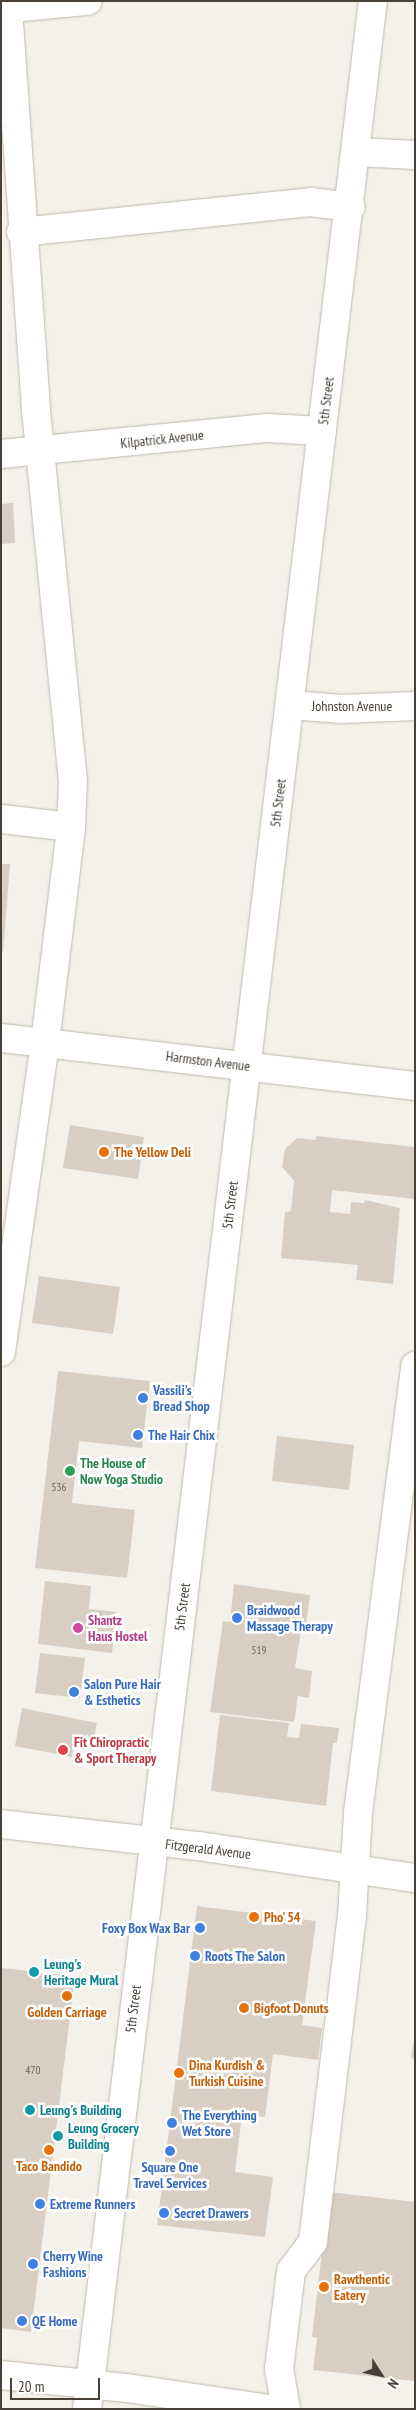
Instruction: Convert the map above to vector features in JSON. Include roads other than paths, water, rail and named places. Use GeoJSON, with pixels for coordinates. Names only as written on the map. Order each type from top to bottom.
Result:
{"type":"FeatureCollection","features":[{"type":"Feature","properties":{"kind":"street"},"geometry":{"type":"LineString","coordinates":[[1,1352],[8,1255],[44,1043],[71,827],[73,781],[39,450],[5,9],[88,1]]}},
{"type":"Feature","properties":{"kind":"street","name":"5th Street"},"geometry":{"type":"LineString","coordinates":[[88,2397],[357,152],[373,1]]}},
{"type":"Feature","properties":{"kind":"street"},"geometry":{"type":"LineString","coordinates":[[357,152],[415,155]]}},
{"type":"Feature","properties":{"kind":"street"},"geometry":{"type":"LineString","coordinates":[[21,232],[310,202],[350,207]]}},
{"type":"Feature","properties":{"kind":"street","name":"Kilpatrick Avenue"},"geometry":{"type":"LineString","coordinates":[[1,454],[268,428],[322,432]]}},
{"type":"Feature","properties":{"kind":"street","name":"Johnston Avenue"},"geometry":{"type":"LineString","coordinates":[[290,705],[342,709],[415,706]]}},
{"type":"Feature","properties":{"kind":"street"},"geometry":{"type":"LineString","coordinates":[[1,819],[71,827]]}},
{"type":"Feature","properties":{"kind":"street","name":"Harmston Avenue"},"geometry":{"type":"LineString","coordinates":[[1,1038],[247,1065],[415,1086]]}},
{"type":"Feature","properties":{"kind":"street"},"geometry":{"type":"LineString","coordinates":[[286,2409],[278,2368],[291,2271],[313,2242],[354,1869],[358,1813],[415,1366]]}},
{"type":"Feature","properties":{"kind":"street","name":"Fitzgerald Avenue"},"geometry":{"type":"LineString","coordinates":[[1,1824],[154,1842],[415,1878]]}},
{"type":"Feature","properties":{"kind":"street"},"geometry":{"type":"LineString","coordinates":[[1,2376],[88,2397],[269,2409]]}},
{"type":"Feature","properties":{"kind":"place","name":"The Yellow Deli"},"geometry":{"type":"Point","coordinates":[104,1152]}},
{"type":"Feature","properties":{"kind":"place","name":"Vassili's Bread Shop"},"geometry":{"type":"Point","coordinates":[143,1398]}},
{"type":"Feature","properties":{"kind":"place","name":"The Hair Chix"},"geometry":{"type":"Point","coordinates":[138,1435]}},
{"type":"Feature","properties":{"kind":"place","name":"The House of Now Yoga Studio"},"geometry":{"type":"Point","coordinates":[70,1471]}},
{"type":"Feature","properties":{"kind":"place","name":"Braidwood Massage Therapy"},"geometry":{"type":"Point","coordinates":[237,1618]}},
{"type":"Feature","properties":{"kind":"place","name":"Shantz Haus Hostel"},"geometry":{"type":"Point","coordinates":[78,1628]}},
{"type":"Feature","properties":{"kind":"place","name":"Salon Pure Hair & Esthetics"},"geometry":{"type":"Point","coordinates":[74,1692]}},
{"type":"Feature","properties":{"kind":"place","name":"Fit Chiropractic & Sport Therapy"},"geometry":{"type":"Point","coordinates":[63,1750]}},
{"type":"Feature","properties":{"kind":"place","name":"Pho' 54"},"geometry":{"type":"Point","coordinates":[254,1917]}},
{"type":"Feature","properties":{"kind":"place","name":"Foxy Box Wax Bar"},"geometry":{"type":"Point","coordinates":[200,1928]}},
{"type":"Feature","properties":{"kind":"place","name":"Roots The Salon"},"geometry":{"type":"Point","coordinates":[195,1956]}},
{"type":"Feature","properties":{"kind":"place","name":"Leung's Heritage Mural"},"geometry":{"type":"Point","coordinates":[34,1972]}},
{"type":"Feature","properties":{"kind":"place","name":"Golden Carriage"},"geometry":{"type":"Point","coordinates":[67,1996]}},
{"type":"Feature","properties":{"kind":"place","name":"Bigfoot Donuts"},"geometry":{"type":"Point","coordinates":[244,2008]}},
{"type":"Feature","properties":{"kind":"place","name":"Dina Kurdish & Turkish Cuisine"},"geometry":{"type":"Point","coordinates":[179,2073]}},
{"type":"Feature","properties":{"kind":"place","name":"Leung's Building"},"geometry":{"type":"Point","coordinates":[30,2110]}},
{"type":"Feature","properties":{"kind":"place","name":"The Everything Wet Store"},"geometry":{"type":"Point","coordinates":[172,2123]}},
{"type":"Feature","properties":{"kind":"place","name":"Leung Grocery Building"},"geometry":{"type":"Point","coordinates":[58,2136]}},
{"type":"Feature","properties":{"kind":"place","name":"Taco Bandido"},"geometry":{"type":"Point","coordinates":[49,2150]}},
{"type":"Feature","properties":{"kind":"place","name":"Square One Travel Services"},"geometry":{"type":"Point","coordinates":[170,2151]}},
{"type":"Feature","properties":{"kind":"place","name":"Extreme Runners"},"geometry":{"type":"Point","coordinates":[40,2204]}},
{"type":"Feature","properties":{"kind":"place","name":"Secret Drawers"},"geometry":{"type":"Point","coordinates":[164,2213]}},
{"type":"Feature","properties":{"kind":"place","name":"Cherry Wine Fashions"},"geometry":{"type":"Point","coordinates":[33,2264]}},
{"type":"Feature","properties":{"kind":"place","name":"Rawthentic Eatery"},"geometry":{"type":"Point","coordinates":[324,2287]}},
{"type":"Feature","properties":{"kind":"place","name":"QE Home"},"geometry":{"type":"Point","coordinates":[22,2321]}}]}
